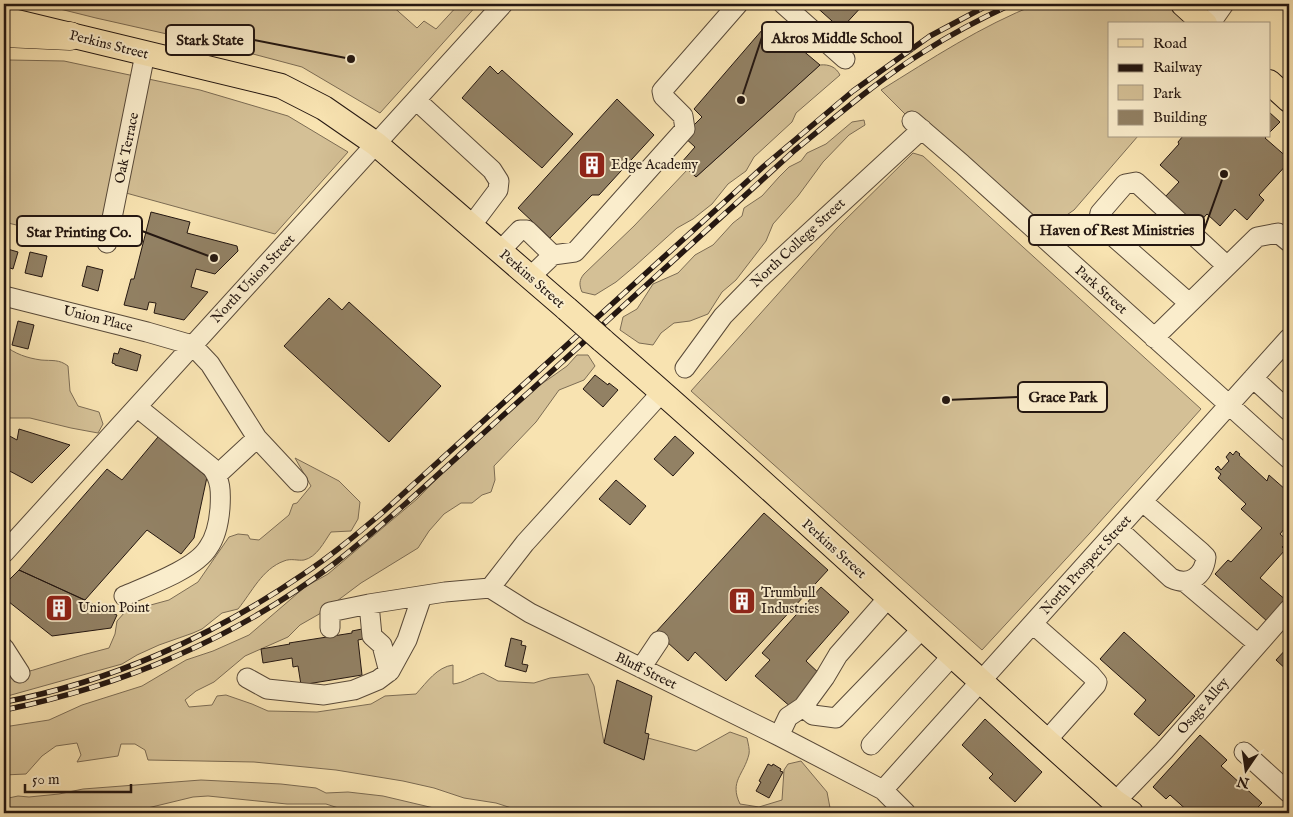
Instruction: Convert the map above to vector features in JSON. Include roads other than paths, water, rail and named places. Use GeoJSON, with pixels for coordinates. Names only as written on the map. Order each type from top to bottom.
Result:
{"type":"FeatureCollection","features":[{"type":"Feature","properties":{"kind":"highway"},"geometry":{"type":"LineString","coordinates":[[4,33],[70,36]]}},
{"type":"Feature","properties":{"kind":"main road"},"geometry":{"type":"LineString","coordinates":[[1183,4],[1203,22]]}},
{"type":"Feature","properties":{"kind":"main road","name":"Perkins Street"},"geometry":{"type":"LineString","coordinates":[[4,19],[280,86],[324,108],[376,144],[662,392],[1046,741],[1123,807]]}},
{"type":"Feature","properties":{"kind":"main road"},"geometry":{"type":"LineString","coordinates":[[1270,83],[1289,100]]}},
{"type":"Feature","properties":{"kind":"street","name":"North Union Street"},"geometry":{"type":"LineString","coordinates":[[4,553],[503,4]]}},
{"type":"Feature","properties":{"kind":"street"},"geometry":{"type":"LineString","coordinates":[[530,277],[553,255],[575,252],[685,129],[683,116],[662,96],[662,91],[738,4]]}},
{"type":"Feature","properties":{"kind":"street"},"geometry":{"type":"LineString","coordinates":[[783,4],[845,59]]}},
{"type":"Feature","properties":{"kind":"street"},"geometry":{"type":"LineString","coordinates":[[1211,22],[1224,4]]}},
{"type":"Feature","properties":{"kind":"street","name":"Oak Terrace"},"geometry":{"type":"LineString","coordinates":[[107,243],[145,54]]}},
{"type":"Feature","properties":{"kind":"street"},"geometry":{"type":"LineString","coordinates":[[416,100],[492,170],[499,181],[498,190],[470,226]]}},
{"type":"Feature","properties":{"kind":"street","name":"Park Street"},"geometry":{"type":"LineString","coordinates":[[917,125],[1289,459]]}},
{"type":"Feature","properties":{"kind":"street","name":"North College Street"},"geometry":{"type":"LineString","coordinates":[[685,368],[723,316],[917,125]]}},
{"type":"Feature","properties":{"kind":"street"},"geometry":{"type":"LineString","coordinates":[[1189,303],[1098,222],[1100,213],[1125,184],[1136,182],[1228,266]]}},
{"type":"Feature","properties":{"kind":"street"},"geometry":{"type":"LineString","coordinates":[[500,251],[520,230],[526,230],[553,255]]}},
{"type":"Feature","properties":{"kind":"street"},"geometry":{"type":"LineString","coordinates":[[1154,338],[1257,237],[1278,233],[1289,242]]}},
{"type":"Feature","properties":{"kind":"street","name":"Union Place"},"geometry":{"type":"LineString","coordinates":[[4,296],[192,345]]}},
{"type":"Feature","properties":{"kind":"street","name":"North Prospect Street"},"geometry":{"type":"LineString","coordinates":[[883,790],[1289,338]]}},
{"type":"Feature","properties":{"kind":"street"},"geometry":{"type":"LineString","coordinates":[[192,345],[210,364],[257,438],[298,482]]}},
{"type":"Feature","properties":{"kind":"street"},"geometry":{"type":"LineString","coordinates":[[1254,378],[1289,411]]}},
{"type":"Feature","properties":{"kind":"street"},"geometry":{"type":"LineString","coordinates":[[330,628],[330,612],[422,596],[490,588],[525,542],[662,392]]}},
{"type":"Feature","properties":{"kind":"street"},"geometry":{"type":"LineString","coordinates":[[124,596],[183,570],[208,550],[218,523],[220,484],[217,475],[211,467],[137,407]]}},
{"type":"Feature","properties":{"kind":"street"},"geometry":{"type":"LineString","coordinates":[[217,475],[257,438]]}},
{"type":"Feature","properties":{"kind":"street"},"geometry":{"type":"LineString","coordinates":[[1143,502],[1206,558],[1202,570],[1186,583]]}},
{"type":"Feature","properties":{"kind":"street"},"geometry":{"type":"LineString","coordinates":[[1118,529],[1171,578],[1186,583],[1258,644]]}},
{"type":"Feature","properties":{"kind":"street","name":"Bluff Street"},"geometry":{"type":"LineString","coordinates":[[490,588],[530,613],[779,736],[883,790],[906,813]]}},
{"type":"Feature","properties":{"kind":"street"},"geometry":{"type":"LineString","coordinates":[[247,678],[267,689],[324,696],[354,690],[378,680],[389,672],[407,640],[422,596]]}},
{"type":"Feature","properties":{"kind":"street"},"geometry":{"type":"LineString","coordinates":[[779,736],[788,717],[803,707],[826,677],[838,655],[888,598]]}},
{"type":"Feature","properties":{"kind":"street"},"geometry":{"type":"LineString","coordinates":[[369,604],[372,636],[382,645],[389,672]]}},
{"type":"Feature","properties":{"kind":"street","name":"Osage Alley"},"geometry":{"type":"LineString","coordinates":[[1123,807],[1164,750],[1289,609]]}},
{"type":"Feature","properties":{"kind":"street"},"geometry":{"type":"LineString","coordinates":[[1033,624],[1092,674],[1097,682],[1046,741]]}},
{"type":"Feature","properties":{"kind":"street"},"geometry":{"type":"LineString","coordinates":[[803,707],[813,715],[836,718],[922,629]]}},
{"type":"Feature","properties":{"kind":"street"},"geometry":{"type":"LineString","coordinates":[[382,645],[394,646],[407,640]]}},
{"type":"Feature","properties":{"kind":"street"},"geometry":{"type":"LineString","coordinates":[[641,668],[659,641]]}},
{"type":"Feature","properties":{"kind":"street"},"geometry":{"type":"LineString","coordinates":[[4,648],[20,673]]}},
{"type":"Feature","properties":{"kind":"street"},"geometry":{"type":"LineString","coordinates":[[872,745],[952,656]]}},
{"type":"Feature","properties":{"kind":"street"},"geometry":{"type":"LineString","coordinates":[[1244,752],[1289,793]]}},
{"type":"Feature","properties":{"kind":"railway"},"geometry":{"type":"LineString","coordinates":[[4,702],[83,682],[160,654],[233,618],[313,568],[383,512],[764,166],[853,91],[930,36],[990,4]]}},
{"type":"Feature","properties":{"kind":"railway"},"geometry":{"type":"LineString","coordinates":[[4,710],[92,687],[178,655],[219,636],[298,590],[360,543],[409,501],[795,150],[858,99],[908,62],[957,32],[1012,4]]}},
{"type":"Feature","properties":{"kind":"place","name":"Stark State"},"geometry":{"type":"Point","coordinates":[351,59]}},
{"type":"Feature","properties":{"kind":"place","name":"Akros Middle School"},"geometry":{"type":"Point","coordinates":[741,100]}},
{"type":"Feature","properties":{"kind":"place","name":"Edge Academy"},"geometry":{"type":"Point","coordinates":[592,165]}},
{"type":"Feature","properties":{"kind":"place","name":"Haven of Rest Ministries"},"geometry":{"type":"Point","coordinates":[1224,174]}},
{"type":"Feature","properties":{"kind":"place","name":"Star Printing Co."},"geometry":{"type":"Point","coordinates":[214,258]}},
{"type":"Feature","properties":{"kind":"place","name":"Grace Park"},"geometry":{"type":"Point","coordinates":[946,400]}},
{"type":"Feature","properties":{"kind":"place","name":"Trumbull Industries"},"geometry":{"type":"Point","coordinates":[742,601]}},
{"type":"Feature","properties":{"kind":"place","name":"Union Point"},"geometry":{"type":"Point","coordinates":[59,608]}}]}
